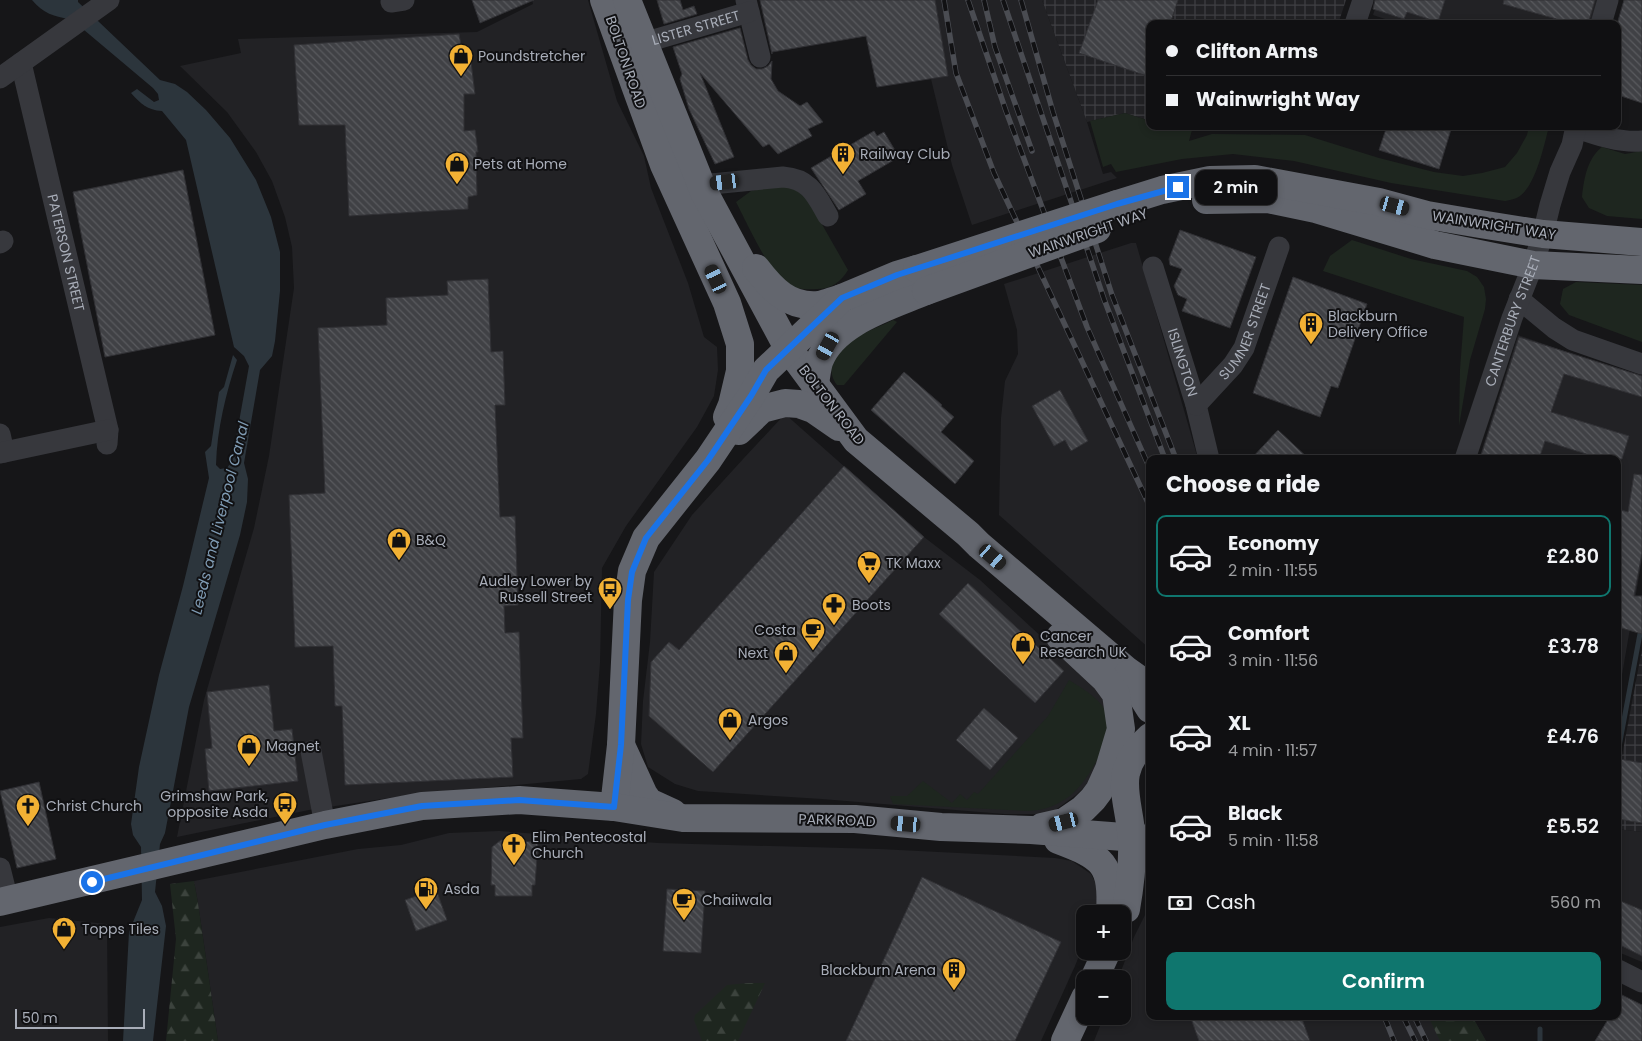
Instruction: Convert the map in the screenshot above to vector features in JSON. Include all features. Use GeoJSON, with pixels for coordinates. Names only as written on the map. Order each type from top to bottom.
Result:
{"type":"FeatureCollection","features":[{"type":"Feature","properties":{"kind":"highway","name":"BOLTON ROAD"},"geometry":{"type":"LineString","coordinates":[[604,0],[664,165],[727,303],[740,344],[740,370],[732,405],[708,460]]}},
{"type":"Feature","properties":{"kind":"highway","name":"BOLTON ROAD"},"geometry":{"type":"LineString","coordinates":[[627,0],[701,185],[815,385],[856,440],[1126,670]]}},
{"type":"Feature","properties":{"kind":"highway","name":"WAINWRIGHT WAY"},"geometry":{"type":"LineString","coordinates":[[815,385],[819,362],[828,346],[861,318],[922,280],[1120,212],[1162,190],[1210,180],[1255,179],[1379,202],[1427,215],[1543,234],[1642,242]]}},
{"type":"Feature","properties":{"kind":"highway","name":"WAINWRIGHT WAY"},"geometry":{"type":"LineString","coordinates":[[1120,212],[1151,210],[1212,198],[1268,199],[1316,209],[1435,245],[1533,265],[1642,270]]}},
{"type":"Feature","properties":{"kind":"highway"},"geometry":{"type":"LineString","coordinates":[[720,221],[772,290],[789,300],[819,305],[842,298]]}},
{"type":"Feature","properties":{"kind":"highway","name":"WAINWRIGHT WAY"},"geometry":{"type":"LineString","coordinates":[[708,460],[788,339],[842,298],[897,275],[922,280]]}},
{"type":"Feature","properties":{"kind":"highway"},"geometry":{"type":"LineString","coordinates":[[727,303],[750,320],[788,339],[808,339],[861,318]]}},
{"type":"Feature","properties":{"kind":"highway"},"geometry":{"type":"LineString","coordinates":[[614,807],[621,745],[628,600],[632,572],[646,538],[708,460],[762,409],[785,403],[799,404],[813,409],[856,440]]}},
{"type":"Feature","properties":{"kind":"highway"},"geometry":{"type":"LineString","coordinates":[[1008,570],[1011,592],[1105,679],[1116,694],[1121,729],[1109,769],[1099,791],[1093,799],[1083,809],[1064,822],[1031,830]]}},
{"type":"Feature","properties":{"kind":"highway"},"geometry":{"type":"LineString","coordinates":[[1126,670],[1146,684]]}},
{"type":"Feature","properties":{"kind":"highway"},"geometry":{"type":"LineString","coordinates":[[1126,670],[1146,702]]}},
{"type":"Feature","properties":{"kind":"highway"},"geometry":{"type":"LineString","coordinates":[[1121,905],[1132,858],[1141,839],[1124,787],[1125,777],[1136,753],[1146,742]]}},
{"type":"Feature","properties":{"kind":"highway"},"geometry":{"type":"LineString","coordinates":[[621,745],[649,802],[683,818]]}},
{"type":"Feature","properties":{"kind":"highway","name":"PARK ROAD"},"geometry":{"type":"LineString","coordinates":[[4,901],[325,825],[422,806],[519,800],[614,807],[683,818],[855,819],[941,827],[1031,830],[1141,839]]}},
{"type":"Feature","properties":{"kind":"highway"},"geometry":{"type":"LineString","coordinates":[[1031,830],[1094,855],[1105,866],[1110,891],[1116,905]]}},
{"type":"Feature","properties":{"kind":"highway"},"geometry":{"type":"LineString","coordinates":[[1125,905],[1141,882],[1146,871]]}},
{"type":"Feature","properties":{"kind":"highway"},"geometry":{"type":"LineString","coordinates":[[1127,905],[1146,886]]}},
{"type":"Feature","properties":{"kind":"highway"},"geometry":{"type":"LineString","coordinates":[[1065,1041],[1076,1017]]}},
{"type":"Feature","properties":{"kind":"street"},"geometry":{"type":"LineString","coordinates":[[6,70],[53,41],[109,0]]}},
{"type":"Feature","properties":{"kind":"street"},"geometry":{"type":"LineString","coordinates":[[1356,20],[1363,0]]}},
{"type":"Feature","properties":{"kind":"street"},"geometry":{"type":"LineString","coordinates":[[1602,20],[1608,0]]}},
{"type":"Feature","properties":{"kind":"street"},"geometry":{"type":"LineString","coordinates":[[748,6],[760,57]]}},
{"type":"Feature","properties":{"kind":"street","name":"LISTER STREET"},"geometry":{"type":"LineString","coordinates":[[643,43],[748,6]]}},
{"type":"Feature","properties":{"kind":"street","name":"PATERSON STREET"},"geometry":{"type":"LineString","coordinates":[[1,446],[108,437],[6,70]]}},
{"type":"Feature","properties":{"kind":"street","name":"CANTERBURY STREET"},"geometry":{"type":"LineString","coordinates":[[1466,455],[1533,265],[1556,183],[1576,130]]}},
{"type":"Feature","properties":{"kind":"street"},"geometry":{"type":"LineString","coordinates":[[1585,130],[1633,142],[1642,141]]}},
{"type":"Feature","properties":{"kind":"street"},"geometry":{"type":"LineString","coordinates":[[701,185],[783,177],[794,178],[812,189],[828,216]]}},
{"type":"Feature","properties":{"kind":"street","name":"SUMNER STREET"},"geometry":{"type":"LineString","coordinates":[[1196,405],[1233,366],[1244,348],[1279,247]]}},
{"type":"Feature","properties":{"kind":"street","name":"ISLINGTON"},"geometry":{"type":"LineString","coordinates":[[1153,267],[1196,405],[1208,455]]}},
{"type":"Feature","properties":{"kind":"street"},"geometry":{"type":"LineString","coordinates":[[1520,299],[1554,328],[1574,340],[1642,364]]}},
{"type":"Feature","properties":{"kind":"street"},"geometry":{"type":"LineString","coordinates":[[311,751],[325,825]]}},
{"type":"Feature","properties":{"kind":"street"},"geometry":{"type":"LineString","coordinates":[[0,868],[4,901]]}},
{"type":"Feature","properties":{"kind":"shaded area"},"geometry":{"type":"Polygon","coordinates":[[[532,0],[588,0],[617,101],[644,156],[651,188],[688,283],[704,337],[717,347],[718,370],[714,396],[697,427],[626,526],[602,568],[600,663],[596,714],[588,774],[581,779],[409,795],[309,810],[177,837],[204,700],[254,528],[269,456],[294,288],[292,247],[285,217],[272,181],[256,152],[227,112],[180,66],[241,53],[238,39],[477,32],[533,4],[532,0]]]}},
{"type":"Feature","properties":{"kind":"shaded area"},"geometry":{"type":"Polygon","coordinates":[[[935,0],[1042,0],[1087,122],[1103,174],[1111,172],[1117,178],[972,225],[952,165],[931,79],[948,76],[935,0]]]}},
{"type":"Feature","properties":{"kind":"shaded area"},"geometry":{"type":"Polygon","coordinates":[[[1042,0],[1346,0],[1339,20],[1146,20],[1146,120],[1125,113],[1087,122],[1042,0]]]}},
{"type":"Feature","properties":{"kind":"shaded area"},"geometry":{"type":"Polygon","coordinates":[[[1378,0],[1602,0],[1596,20],[1388,20],[1373,15],[1378,0]]]}},
{"type":"Feature","properties":{"kind":"shaded area"},"geometry":{"type":"Polygon","coordinates":[[[1136,243],[1197,455],[1146,455],[1146,645],[999,515],[1001,418],[1005,381],[1018,354],[1017,330],[1004,284],[1136,243]]]}},
{"type":"Feature","properties":{"kind":"shaded area"},"geometry":{"type":"Polygon","coordinates":[[[1518,335],[1642,378],[1642,559],[1621,681],[1621,455],[1480,455],[1518,335]]]}},
{"type":"Feature","properties":{"kind":"shaded area"},"geometry":{"type":"Polygon","coordinates":[[[785,414],[924,537],[980,580],[1072,665],[1101,688],[1112,707],[1092,780],[1076,795],[1054,811],[1039,814],[1004,814],[698,791],[675,784],[648,767],[641,744],[654,572],[692,515],[785,414]]]}},
{"type":"Feature","properties":{"kind":"shaded area"},"geometry":{"type":"Polygon","coordinates":[[[1642,649],[1642,832],[1621,829],[1621,761],[1642,649]]]}},
{"type":"Feature","properties":{"kind":"shaded area"},"geometry":{"type":"Polygon","coordinates":[[[1621,829],[1642,832],[1642,962],[1621,953],[1621,829]]]}},
{"type":"Feature","properties":{"kind":"shaded area"},"geometry":{"type":"Polygon","coordinates":[[[499,831],[658,843],[879,849],[1055,858],[1072,861],[1091,874],[1097,886],[1097,905],[1076,905],[1077,960],[1041,1041],[218,1041],[194,881],[358,849],[401,845],[449,833],[499,831]]]}},
{"type":"Feature","properties":{"kind":"shaded area"},"geometry":{"type":"Polygon","coordinates":[[[1146,913],[1146,1020],[1474,1020],[1486,1041],[1094,1041],[1100,1025],[1131,1025],[1131,970],[1121,970],[1125,960],[1131,960],[1131,945],[1146,913]]]}},
{"type":"Feature","properties":{"kind":"shaded area"},"geometry":{"type":"Polygon","coordinates":[[[49,918],[107,924],[108,1041],[0,1041],[0,927],[49,918]]]}},
{"type":"Feature","properties":{"kind":"green space"},"geometry":{"type":"Polygon","coordinates":[[[1125,113],[1146,120],[1146,130],[1192,130],[1189,141],[1212,134],[1305,135],[1379,158],[1434,172],[1463,176],[1505,167],[1517,153],[1528,130],[1548,130],[1539,164],[1531,183],[1520,196],[1505,201],[1391,183],[1294,161],[1233,154],[1182,159],[1116,172],[1111,164],[1103,167],[1090,121],[1125,113]]]}},
{"type":"Feature","properties":{"kind":"green space"},"geometry":{"type":"Polygon","coordinates":[[[1602,147],[1625,154],[1642,151],[1642,219],[1607,216],[1589,208],[1582,197],[1585,176],[1590,163],[1602,147]]]}},
{"type":"Feature","properties":{"kind":"green space"},"geometry":{"type":"Polygon","coordinates":[[[789,184],[803,191],[848,270],[839,281],[831,286],[822,289],[805,289],[786,284],[766,259],[736,202],[751,191],[789,184]]]}},
{"type":"Feature","properties":{"kind":"green space"},"geometry":{"type":"Polygon","coordinates":[[[1352,240],[1411,259],[1467,271],[1477,277],[1484,287],[1485,309],[1470,360],[1459,426],[1460,369],[1464,317],[1323,271],[1330,256],[1352,240]]]}},
{"type":"Feature","properties":{"kind":"green space"},"geometry":{"type":"Polygon","coordinates":[[[1576,282],[1642,285],[1642,342],[1569,315],[1560,304],[1563,289],[1576,282]]]}},
{"type":"Feature","properties":{"kind":"green space"},"geometry":{"type":"Polygon","coordinates":[[[893,320],[897,322],[844,385],[837,385],[832,375],[831,365],[834,355],[840,346],[893,320]]]}},
{"type":"Feature","properties":{"kind":"green space"},"geometry":{"type":"Polygon","coordinates":[[[1069,680],[1102,705],[1108,720],[1104,744],[1098,757],[1083,782],[1067,798],[1049,808],[1028,811],[893,804],[890,796],[907,796],[923,781],[952,803],[960,794],[967,800],[974,792],[978,794],[1048,716],[1069,680]]]}},
{"type":"Feature","properties":{"kind":"green space"},"geometry":{"type":"Polygon","coordinates":[[[194,881],[218,1041],[166,1041],[176,939],[170,884],[194,881]]]}},
{"type":"Feature","properties":{"kind":"green space"},"geometry":{"type":"Polygon","coordinates":[[[765,983],[738,1041],[702,1041],[694,1020],[695,1015],[727,985],[765,983]]]}},
{"type":"Feature","properties":{"kind":"green space"},"geometry":{"type":"Polygon","coordinates":[[[1430,1020],[1474,1020],[1486,1041],[1440,1041],[1430,1020]]]}},
{"type":"Feature","properties":{"kind":"water","name":"Leeds and Liverpool Canal"},"geometry":{"type":"Polygon","coordinates":[[[32,0],[78,0],[160,80],[175,84],[187,92],[206,110],[230,138],[256,180],[271,217],[280,252],[280,291],[275,341],[272,356],[260,370],[244,463],[248,479],[247,502],[240,535],[189,707],[165,833],[160,844],[155,892],[162,906],[166,926],[153,1041],[123,1041],[129,932],[142,900],[141,847],[133,835],[131,824],[139,767],[159,675],[209,478],[205,452],[211,446],[219,392],[224,387],[233,355],[237,360],[226,398],[218,438],[216,465],[220,469],[227,468],[232,461],[249,366],[244,356],[234,347],[186,140],[162,111],[145,106],[131,93],[137,89],[154,102],[159,100],[158,94],[153,88],[71,19],[49,14],[32,0]]]}},
{"type":"Feature","properties":{"kind":"building"},"geometry":{"type":"Polygon","coordinates":[[[472,0],[534,0],[480,23],[472,0]]]}},
{"type":"Feature","properties":{"kind":"building"},"geometry":{"type":"Polygon","coordinates":[[[657,0],[680,0],[683,10],[694,6],[697,14],[664,24],[657,0]]]}},
{"type":"Feature","properties":{"kind":"building"},"geometry":{"type":"Polygon","coordinates":[[[760,0],[935,0],[948,76],[877,87],[866,36],[772,52],[772,54],[760,0]]]}},
{"type":"Feature","properties":{"kind":"building"},"geometry":{"type":"Polygon","coordinates":[[[1098,0],[1178,0],[1171,20],[1146,20],[1146,76],[1079,53],[1098,0]]]}},
{"type":"Feature","properties":{"kind":"building"},"geometry":{"type":"Polygon","coordinates":[[[1375,0],[1445,0],[1439,20],[1432,20],[1407,12],[1404,19],[1373,9],[1375,0]]]}},
{"type":"Feature","properties":{"kind":"building"},"geometry":{"type":"Polygon","coordinates":[[[1504,0],[1595,0],[1589,20],[1560,20],[1503,4],[1504,0]]]}},
{"type":"Feature","properties":{"kind":"building"},"geometry":{"type":"Polygon","coordinates":[[[1624,0],[1642,0],[1642,103],[1621,96],[1621,20],[1618,20],[1624,0]]]}},
{"type":"Feature","properties":{"kind":"building"},"geometry":{"type":"Polygon","coordinates":[[[740,28],[751,65],[756,69],[762,69],[772,61],[771,79],[778,91],[800,106],[807,102],[823,122],[808,129],[812,136],[778,154],[769,144],[763,147],[700,73],[734,157],[715,164],[689,109],[680,79],[682,74],[673,47],[740,28]]]}},
{"type":"Feature","properties":{"kind":"building"},"geometry":{"type":"Polygon","coordinates":[[[459,34],[464,62],[471,62],[475,94],[464,94],[464,131],[475,130],[478,152],[476,152],[477,195],[468,197],[468,209],[349,216],[345,125],[299,125],[294,45],[459,34]]]}},
{"type":"Feature","properties":{"kind":"building"},"geometry":{"type":"Polygon","coordinates":[[[1386,130],[1451,130],[1439,169],[1379,150],[1386,130]]]}},
{"type":"Feature","properties":{"kind":"building","name":"Railway Club"},"geometry":{"type":"Polygon","coordinates":[[[874,131],[877,136],[884,132],[899,157],[858,181],[866,194],[839,210],[811,168],[874,131]]]}},
{"type":"Feature","properties":{"kind":"building"},"geometry":{"type":"Polygon","coordinates":[[[183,170],[215,335],[105,357],[73,192],[183,170]]]}},
{"type":"Feature","properties":{"kind":"building"},"geometry":{"type":"Polygon","coordinates":[[[1180,230],[1256,257],[1230,328],[1182,311],[1187,299],[1178,295],[1174,286],[1182,269],[1170,265],[1169,259],[1180,230]]]}},
{"type":"Feature","properties":{"kind":"building","name":"Blackburn Delivery Office"},"geometry":{"type":"Polygon","coordinates":[[[1293,277],[1367,304],[1338,388],[1331,386],[1320,417],[1253,393],[1293,277]]]}},
{"type":"Feature","properties":{"kind":"building"},"geometry":{"type":"Polygon","coordinates":[[[488,279],[491,352],[503,351],[505,405],[495,405],[500,517],[515,516],[518,605],[504,606],[505,633],[519,632],[523,738],[511,738],[513,777],[345,785],[342,706],[335,706],[333,646],[295,647],[289,495],[325,493],[318,328],[387,325],[386,298],[448,295],[447,281],[488,279]]]}},
{"type":"Feature","properties":{"kind":"building"},"geometry":{"type":"Polygon","coordinates":[[[1519,337],[1642,376],[1642,397],[1564,374],[1551,412],[1629,436],[1622,459],[1621,455],[1589,455],[1545,441],[1540,455],[1481,455],[1519,337]]]}},
{"type":"Feature","properties":{"kind":"building"},"geometry":{"type":"Polygon","coordinates":[[[904,372],[954,417],[941,432],[974,461],[955,484],[871,410],[904,372]]]}},
{"type":"Feature","properties":{"kind":"building"},"geometry":{"type":"Polygon","coordinates":[[[1060,390],[1088,441],[1071,451],[1065,440],[1054,446],[1032,406],[1060,390]]]}},
{"type":"Feature","properties":{"kind":"building"},"geometry":{"type":"Polygon","coordinates":[[[1278,430],[1305,455],[1255,455],[1278,430]]]}},
{"type":"Feature","properties":{"kind":"building"},"geometry":{"type":"Polygon","coordinates":[[[844,466],[924,537],[713,772],[649,716],[651,662],[669,642],[679,650],[844,466]]]}},
{"type":"Feature","properties":{"kind":"building"},"geometry":{"type":"Polygon","coordinates":[[[1634,474],[1642,475],[1642,553],[1634,596],[1642,596],[1642,634],[1621,628],[1621,510],[1628,512],[1634,474]]]}},
{"type":"Feature","properties":{"kind":"building"},"geometry":{"type":"Polygon","coordinates":[[[968,583],[1064,671],[1035,703],[939,614],[968,583]]]}},
{"type":"Feature","properties":{"kind":"building"},"geometry":{"type":"Polygon","coordinates":[[[269,685],[274,731],[292,729],[298,781],[209,791],[205,749],[212,748],[207,692],[269,685]]]}},
{"type":"Feature","properties":{"kind":"building"},"geometry":{"type":"Polygon","coordinates":[[[984,708],[1018,738],[990,770],[956,740],[984,708]]]}},
{"type":"Feature","properties":{"kind":"building"},"geometry":{"type":"Polygon","coordinates":[[[1621,759],[1642,763],[1642,823],[1621,820],[1621,759]]]}},
{"type":"Feature","properties":{"kind":"building","name":"Christ Church"},"geometry":{"type":"Polygon","coordinates":[[[39,782],[56,859],[17,868],[0,791],[39,782]]]}},
{"type":"Feature","properties":{"kind":"building","name":"Elim Pentecostal Church"},"geometry":{"type":"Polygon","coordinates":[[[501,840],[538,842],[535,885],[532,885],[532,896],[495,896],[495,885],[491,885],[492,847],[501,840]]]}},
{"type":"Feature","properties":{"kind":"building","name":"Blackburn Arena"},"geometry":{"type":"Polygon","coordinates":[[[922,877],[1061,942],[1015,1041],[846,1041],[922,877]]]}},
{"type":"Feature","properties":{"kind":"building","name":"Asda"},"geometry":{"type":"Polygon","coordinates":[[[436,889],[447,920],[416,931],[405,900],[436,889]]]}},
{"type":"Feature","properties":{"kind":"building","name":"Chaiiwala"},"geometry":{"type":"Polygon","coordinates":[[[667,889],[705,891],[701,953],[663,951],[667,889]]]}},
{"type":"Feature","properties":{"kind":"building"},"geometry":{"type":"Polygon","coordinates":[[[1621,901],[1642,910],[1642,956],[1621,946],[1621,901]]]}},
{"type":"Feature","properties":{"kind":"building"},"geometry":{"type":"Polygon","coordinates":[[[1622,995],[1642,1005],[1642,1041],[1595,1041],[1608,1020],[1621,1020],[1622,995]]]}},
{"type":"Feature","properties":{"kind":"building"},"geometry":{"type":"Polygon","coordinates":[[[1191,1020],[1302,1020],[1310,1041],[1199,1041],[1191,1020]]]}},
{"type":"Feature","properties":{"kind":"waterway"},"geometry":{"type":"LineString","coordinates":[[1621,736],[1642,623]]}},
{"type":"Feature","properties":{"kind":"waterway"},"geometry":{"type":"LineString","coordinates":[[1540,1029],[1540,1041]]}},
{"type":"Feature","properties":{"kind":"railway"},"geometry":{"type":"LineString","coordinates":[[944,0],[956,73],[994,173],[1146,498]]}},
{"type":"Feature","properties":{"kind":"railway"},"geometry":{"type":"LineString","coordinates":[[968,0],[1006,111],[1087,327],[1146,460]]}},
{"type":"Feature","properties":{"kind":"railway"},"geometry":{"type":"LineString","coordinates":[[984,0],[995,47],[1032,151]]}},
{"type":"Feature","properties":{"kind":"railway"},"geometry":{"type":"LineString","coordinates":[[1003,0],[1104,299],[1163,455]]}},
{"type":"Feature","properties":{"kind":"railway"},"geometry":{"type":"LineString","coordinates":[[1021,0],[1053,112],[1112,295],[1174,455]]}},
{"type":"Feature","properties":{"kind":"railway"},"geometry":{"type":"LineString","coordinates":[[1386,1020],[1394,1041]]}},
{"type":"Feature","properties":{"kind":"railway"},"geometry":{"type":"LineString","coordinates":[[1405,1020],[1415,1041]]}},
{"type":"Feature","properties":{"kind":"railway"},"geometry":{"type":"LineString","coordinates":[[1416,1020],[1426,1041]]}},
{"type":"Feature","properties":{"kind":"place","name":"Poundstretcher"},"geometry":{"type":"Point","coordinates":[461,77]}},
{"type":"Feature","properties":{"kind":"place","name":"Railway Club"},"geometry":{"type":"Point","coordinates":[843,175]}},
{"type":"Feature","properties":{"kind":"place","name":"Pets at Home"},"geometry":{"type":"Point","coordinates":[457,185]}},
{"type":"Feature","properties":{"kind":"place","name":"Blackburn Delivery Office"},"geometry":{"type":"Point","coordinates":[1311,345]}},
{"type":"Feature","properties":{"kind":"place","name":"B&Q"},"geometry":{"type":"Point","coordinates":[399,561]}},
{"type":"Feature","properties":{"kind":"place","name":"TK Maxx"},"geometry":{"type":"Point","coordinates":[869,584]}},
{"type":"Feature","properties":{"kind":"place","name":"Audley Lower by Russell Street"},"geometry":{"type":"Point","coordinates":[610,610]}},
{"type":"Feature","properties":{"kind":"place","name":"Boots"},"geometry":{"type":"Point","coordinates":[834,626]}},
{"type":"Feature","properties":{"kind":"place","name":"Costa"},"geometry":{"type":"Point","coordinates":[813,651]}},
{"type":"Feature","properties":{"kind":"place","name":"Cancer Research UK"},"geometry":{"type":"Point","coordinates":[1023,665]}},
{"type":"Feature","properties":{"kind":"place","name":"Next"},"geometry":{"type":"Point","coordinates":[786,674]}},
{"type":"Feature","properties":{"kind":"place","name":"Argos"},"geometry":{"type":"Point","coordinates":[730,741]}},
{"type":"Feature","properties":{"kind":"place","name":"Magnet"},"geometry":{"type":"Point","coordinates":[249,767]}},
{"type":"Feature","properties":{"kind":"place","name":"Grimshaw Park, opposite Asda"},"geometry":{"type":"Point","coordinates":[285,825]}},
{"type":"Feature","properties":{"kind":"place","name":"Christ Church"},"geometry":{"type":"Point","coordinates":[28,827]}},
{"type":"Feature","properties":{"kind":"place","name":"Elim Pentecostal Church"},"geometry":{"type":"Point","coordinates":[514,866]}},
{"type":"Feature","properties":{"kind":"place","name":"Asda"},"geometry":{"type":"Point","coordinates":[426,910]}},
{"type":"Feature","properties":{"kind":"place","name":"Chaiiwala"},"geometry":{"type":"Point","coordinates":[684,921]}},
{"type":"Feature","properties":{"kind":"place","name":"Topps Tiles"},"geometry":{"type":"Point","coordinates":[64,950]}},
{"type":"Feature","properties":{"kind":"place","name":"Blackburn Arena"},"geometry":{"type":"Point","coordinates":[954,991]}},
{"type":"Feature","properties":{"kind":"route"},"geometry":{"type":"LineString","coordinates":[[92,882],[325,825],[422,806],[519,800],[614,807],[621,745],[628,600],[632,572],[646,538],[708,460],[766,370],[842,298],[897,275],[1117,204],[1178,187]]}}]}
